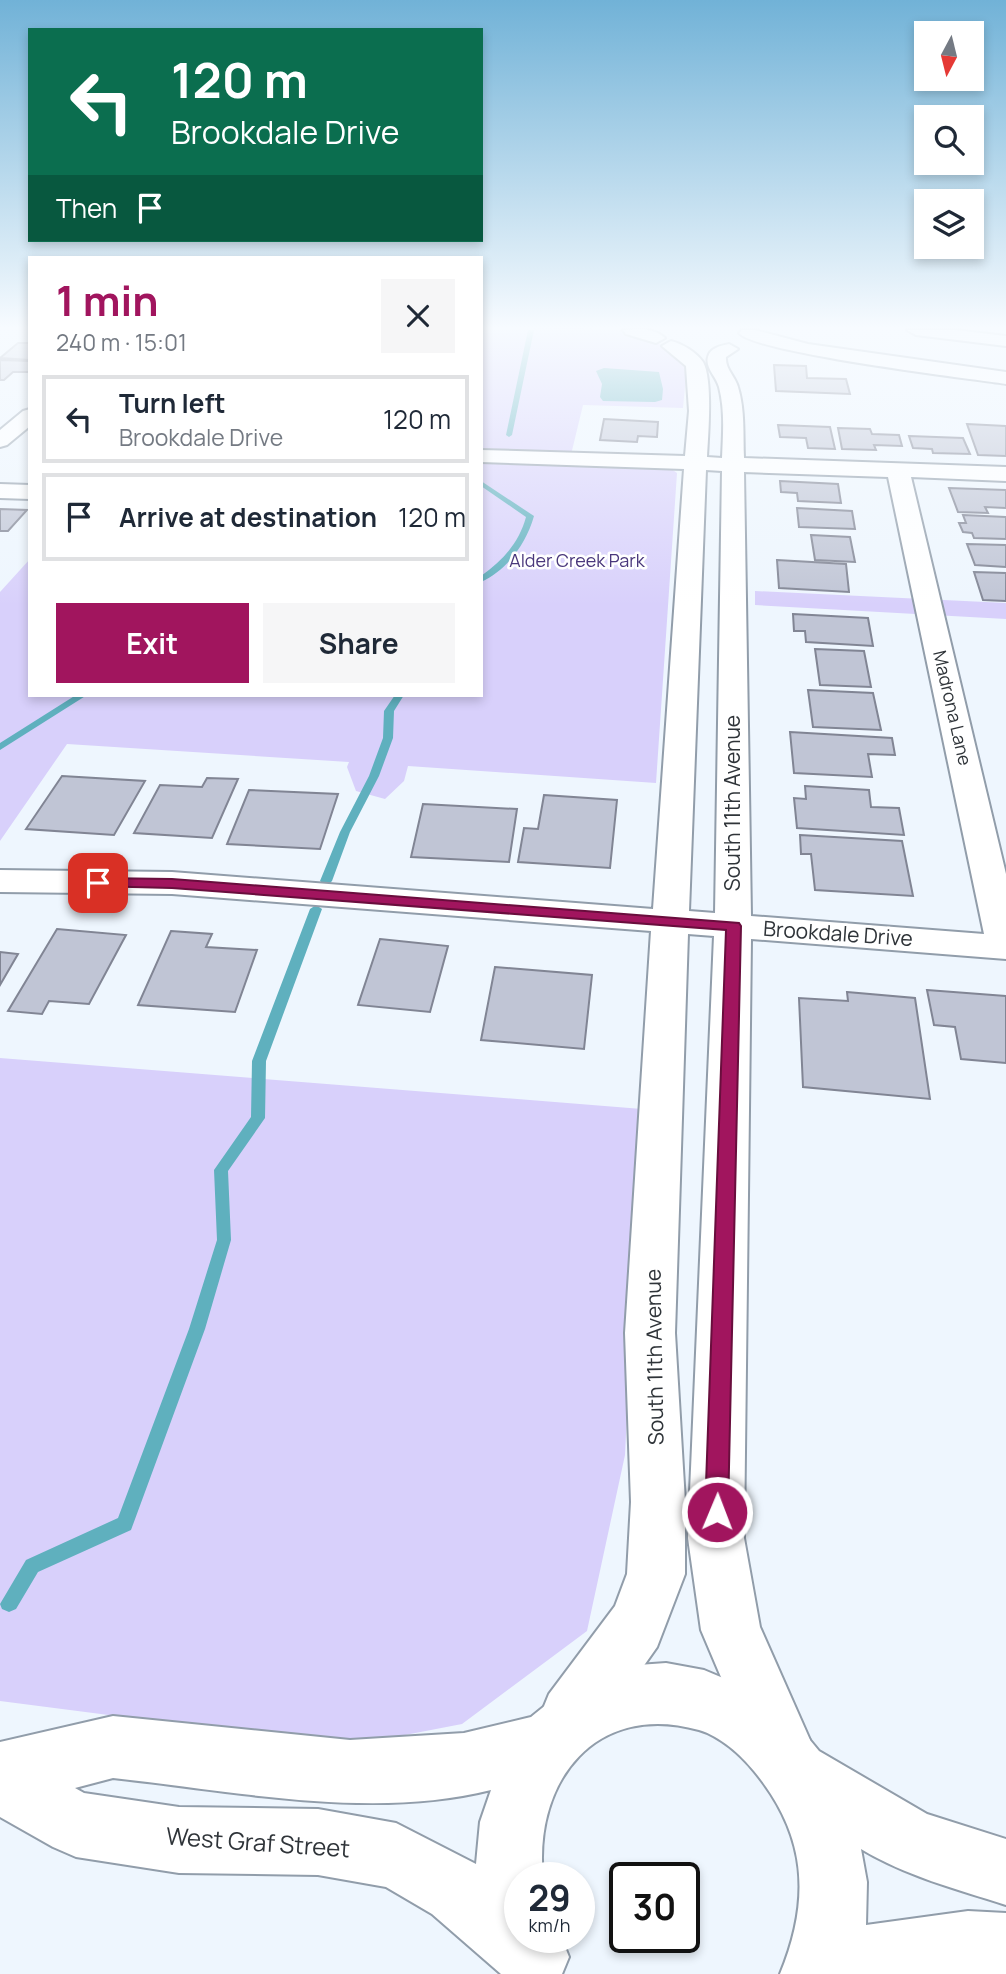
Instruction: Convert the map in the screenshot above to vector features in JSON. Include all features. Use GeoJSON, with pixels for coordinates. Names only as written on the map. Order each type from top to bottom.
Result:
{"type":"FeatureCollection","features":[{"type":"Feature","properties":{"kind":"street"},"geometry":{"type":"LineString","coordinates":[[0,441],[22,422]]}},
{"type":"Feature","properties":{"kind":"street","name":"South 11th Avenue"},"geometry":{"type":"LineString","coordinates":[[556,1735],[636,1626],[656,1574],[658,1502],[650,1333],[698,422]]}},
{"type":"Feature","properties":{"kind":"street","name":"South 11th Avenue"},"geometry":{"type":"LineString","coordinates":[[732,422],[733,926],[716,1538],[731,1630],[792,1766]]}},
{"type":"Feature","properties":{"kind":"street"},"geometry":{"type":"LineString","coordinates":[[483,456],[1006,474]]}},
{"type":"Feature","properties":{"kind":"street","name":"Madrona Lane"},"geometry":{"type":"LineString","coordinates":[[898,470],[1006,947]]}},
{"type":"Feature","properties":{"kind":"street"},"geometry":{"type":"LineString","coordinates":[[0,491],[28,492]]}},
{"type":"Feature","properties":{"kind":"street","name":"Brookdale Drive"},"geometry":{"type":"LineString","coordinates":[[0,881],[172,883],[1006,947]]}},
{"type":"Feature","properties":{"kind":"street","name":"West Graf Street"},"geometry":{"type":"LineString","coordinates":[[508,1862],[514,1810],[533,1763],[556,1735],[605,1701],[652,1691],[701,1697],[747,1720],[792,1766],[814,1801],[831,1852],[835,1906],[824,1960],[815,1974]]}},
{"type":"Feature","properties":{"kind":"street","name":"West Graf Street"},"geometry":{"type":"LineString","coordinates":[[0,1774],[113,1747],[350,1772],[464,1765],[556,1735]]}},
{"type":"Feature","properties":{"kind":"street","name":"West Graf Street"},"geometry":{"type":"LineString","coordinates":[[792,1766],[913,1843],[1006,1872]]}},
{"type":"Feature","properties":{"kind":"street","name":"West Graf Street"},"geometry":{"type":"LineString","coordinates":[[0,1782],[75,1824],[179,1840],[318,1842],[396,1856],[456,1890],[504,1927]]}},
{"type":"Feature","properties":{"kind":"street"},"geometry":{"type":"LineString","coordinates":[[837,1974],[872,1958],[968,1946],[1006,1948]]}},
{"type":"Feature","properties":{"kind":"green space","name":"Alder Creek Park"},"geometry":{"type":"Polygon","coordinates":[[[483,422],[579,422],[569,463],[667,466],[677,473],[656,783],[408,766],[404,781],[385,799],[356,791],[347,767],[349,762],[67,744],[0,841],[0,592],[28,561],[28,697],[483,697],[483,422]]]}},
{"type":"Feature","properties":{"kind":"green space"},"geometry":{"type":"Polygon","coordinates":[[[755,591],[1006,603],[1006,619],[755,605],[755,591]]]}},
{"type":"Feature","properties":{"kind":"green space"},"geometry":{"type":"Polygon","coordinates":[[[0,1058],[642,1109],[625,1455],[587,1631],[462,1724],[348,1746],[0,1701],[0,1058]]]}},
{"type":"Feature","properties":{"kind":"building"},"geometry":{"type":"Polygon","coordinates":[[[603,422],[658,422],[657,437],[638,436],[637,442],[600,440],[603,422]]]}},
{"type":"Feature","properties":{"kind":"building"},"geometry":{"type":"Polygon","coordinates":[[[967,424],[1006,426],[1006,456],[978,455],[967,424]]]}},
{"type":"Feature","properties":{"kind":"building"},"geometry":{"type":"Polygon","coordinates":[[[778,425],[830,427],[835,449],[808,448],[806,438],[780,437],[778,425]]]}},
{"type":"Feature","properties":{"kind":"building"},"geometry":{"type":"Polygon","coordinates":[[[838,428],[870,429],[872,434],[899,435],[902,446],[874,445],[876,450],[842,449],[838,428]]]}},
{"type":"Feature","properties":{"kind":"building"},"geometry":{"type":"Polygon","coordinates":[[[909,436],[963,438],[970,454],[933,453],[932,449],[913,448],[909,436]]]}},
{"type":"Feature","properties":{"kind":"building"},"geometry":{"type":"Polygon","coordinates":[[[780,481],[838,484],[841,503],[798,501],[797,493],[781,492],[780,481]]]}},
{"type":"Feature","properties":{"kind":"building"},"geometry":{"type":"Polygon","coordinates":[[[949,488],[1006,490],[1006,508],[985,507],[988,513],[958,512],[949,488]]]}},
{"type":"Feature","properties":{"kind":"building"},"geometry":{"type":"Polygon","coordinates":[[[797,508],[852,511],[855,529],[799,527],[797,508]]]}},
{"type":"Feature","properties":{"kind":"building"},"geometry":{"type":"Polygon","coordinates":[[[0,509],[27,510],[8,531],[0,531],[0,509]]]}},
{"type":"Feature","properties":{"kind":"building"},"geometry":{"type":"Polygon","coordinates":[[[963,515],[1006,517],[1006,539],[974,538],[972,533],[963,532],[959,523],[966,523],[963,515]]]}},
{"type":"Feature","properties":{"kind":"building"},"geometry":{"type":"Polygon","coordinates":[[[811,535],[850,537],[855,562],[815,560],[811,535]]]}},
{"type":"Feature","properties":{"kind":"building"},"geometry":{"type":"Polygon","coordinates":[[[967,544],[1006,545],[1006,567],[975,565],[967,544]]]}},
{"type":"Feature","properties":{"kind":"building"},"geometry":{"type":"Polygon","coordinates":[[[777,560],[846,564],[849,592],[779,588],[777,560]]]}},
{"type":"Feature","properties":{"kind":"building"},"geometry":{"type":"Polygon","coordinates":[[[974,572],[1006,573],[1006,601],[983,600],[974,572]]]}},
{"type":"Feature","properties":{"kind":"building"},"geometry":{"type":"Polygon","coordinates":[[[793,614],[868,618],[873,646],[806,642],[805,631],[794,631],[793,614]]]}},
{"type":"Feature","properties":{"kind":"building"},"geometry":{"type":"Polygon","coordinates":[[[815,649],[864,651],[871,687],[820,685],[815,649]]]}},
{"type":"Feature","properties":{"kind":"building"},"geometry":{"type":"Polygon","coordinates":[[[808,690],[873,693],[881,730],[813,727],[808,690]]]}},
{"type":"Feature","properties":{"kind":"building"},"geometry":{"type":"Polygon","coordinates":[[[790,732],[892,738],[895,755],[868,754],[872,777],[794,773],[790,732]]]}},
{"type":"Feature","properties":{"kind":"building"},"geometry":{"type":"Polygon","coordinates":[[[62,776],[145,781],[114,835],[26,829],[62,776]]]}},
{"type":"Feature","properties":{"kind":"building"},"geometry":{"type":"Polygon","coordinates":[[[207,778],[238,779],[212,838],[134,833],[160,785],[202,787],[207,778]]]}},
{"type":"Feature","properties":{"kind":"building"},"geometry":{"type":"Polygon","coordinates":[[[805,786],[869,790],[871,807],[899,808],[904,835],[797,828],[794,798],[806,799],[805,786]]]}},
{"type":"Feature","properties":{"kind":"building"},"geometry":{"type":"Polygon","coordinates":[[[249,790],[338,794],[320,849],[227,844],[249,790]]]}},
{"type":"Feature","properties":{"kind":"building"},"geometry":{"type":"Polygon","coordinates":[[[544,795],[617,800],[610,868],[518,862],[524,828],[538,829],[544,795]]]}},
{"type":"Feature","properties":{"kind":"building"},"geometry":{"type":"Polygon","coordinates":[[[423,804],[517,809],[509,862],[411,857],[423,804]]]}},
{"type":"Feature","properties":{"kind":"building"},"geometry":{"type":"Polygon","coordinates":[[[800,835],[902,841],[913,896],[815,890],[811,854],[801,854],[800,835]]]}},
{"type":"Feature","properties":{"kind":"building"},"geometry":{"type":"Polygon","coordinates":[[[57,929],[126,935],[89,1004],[49,1001],[42,1014],[8,1011],[57,929]]]}},
{"type":"Feature","properties":{"kind":"building"},"geometry":{"type":"Polygon","coordinates":[[[171,931],[212,934],[206,947],[257,950],[235,1012],[138,1005],[171,931]]]}},
{"type":"Feature","properties":{"kind":"building"},"geometry":{"type":"Polygon","coordinates":[[[380,939],[448,946],[430,1012],[358,1005],[380,939]]]}},
{"type":"Feature","properties":{"kind":"building"},"geometry":{"type":"Polygon","coordinates":[[[0,952],[18,954],[0,985],[0,952]]]}},
{"type":"Feature","properties":{"kind":"building"},"geometry":{"type":"Polygon","coordinates":[[[495,967],[592,975],[584,1049],[481,1040],[495,967]]]}},
{"type":"Feature","properties":{"kind":"building"},"geometry":{"type":"Polygon","coordinates":[[[927,990],[1006,996],[1006,1063],[961,1059],[955,1027],[934,1025],[927,990]]]}},
{"type":"Feature","properties":{"kind":"building"},"geometry":{"type":"Polygon","coordinates":[[[847,992],[915,998],[930,1099],[803,1087],[799,998],[848,1001],[847,992]]]}},
{"type":"Feature","properties":{"kind":"waterway"},"geometry":{"type":"LineString","coordinates":[[509,435],[512,422]]}},
{"type":"Feature","properties":{"kind":"waterway"},"geometry":{"type":"LineString","coordinates":[[483,484],[530,516],[513,553],[483,578]]}},
{"type":"Feature","properties":{"kind":"waterway"},"geometry":{"type":"LineString","coordinates":[[0,747],[79,697]]}},
{"type":"Feature","properties":{"kind":"waterway"},"geometry":{"type":"LineString","coordinates":[[326,881],[345,832],[374,776],[388,738],[389,711],[398,697]]}},
{"type":"Feature","properties":{"kind":"waterway"},"geometry":{"type":"LineString","coordinates":[[9,1603],[32,1566],[125,1524],[197,1329],[224,1240],[221,1170],[258,1118],[259,1061],[316,909]]}},
{"type":"Feature","properties":{"kind":"route"},"geometry":{"type":"LineString","coordinates":[[98,883],[172,883],[733,926],[717,1512]]}}]}
